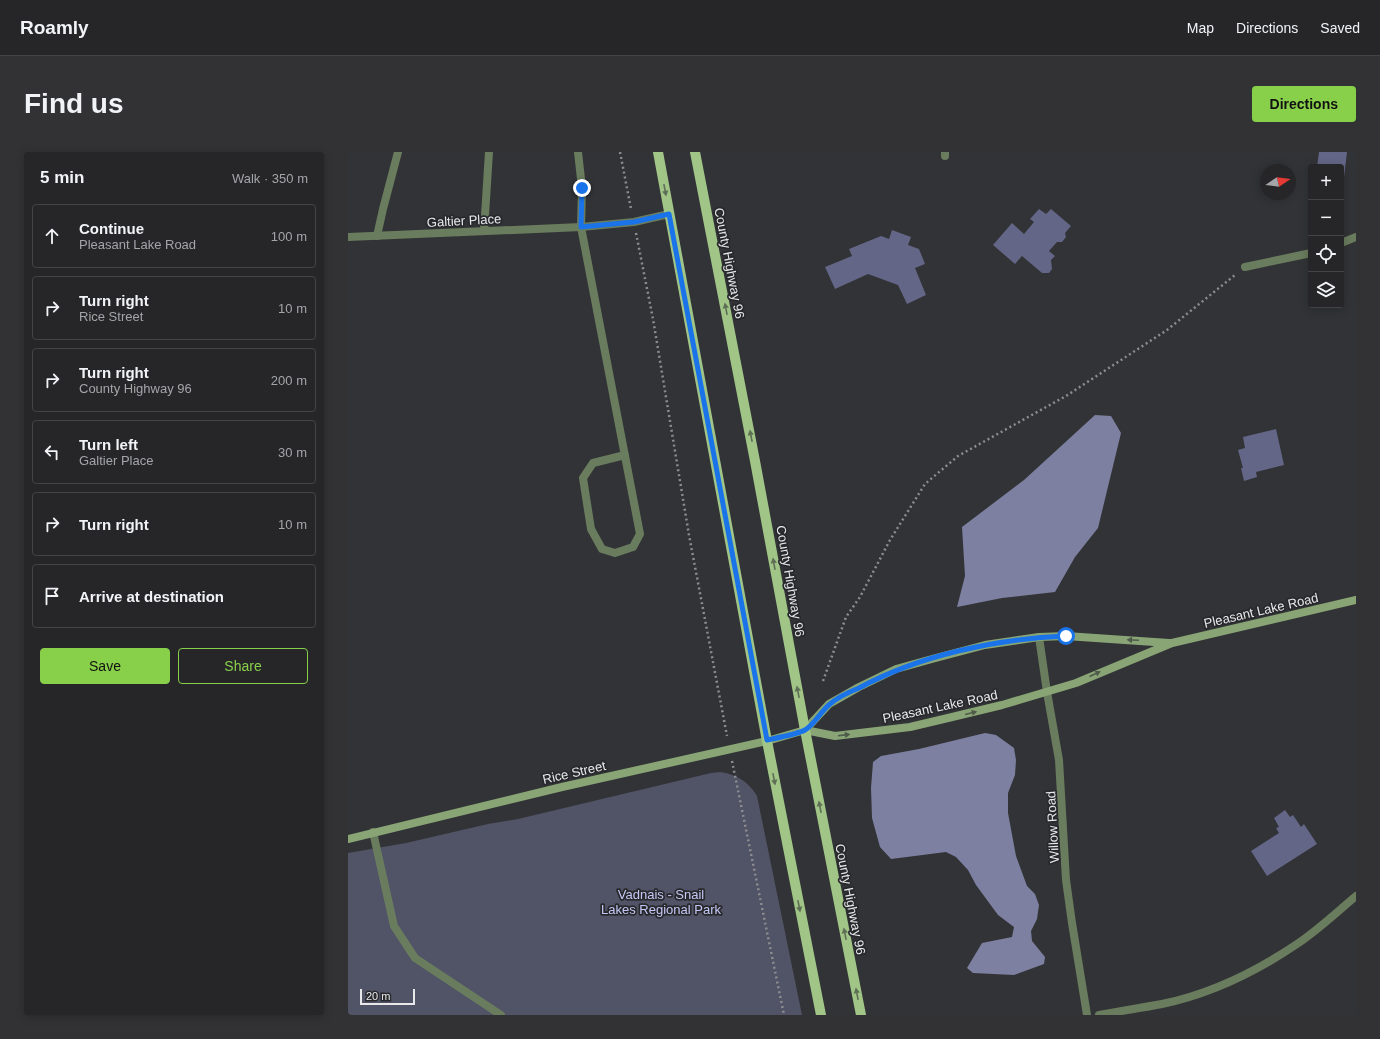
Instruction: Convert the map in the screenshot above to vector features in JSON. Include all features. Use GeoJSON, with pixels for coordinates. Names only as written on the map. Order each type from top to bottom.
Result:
{"type":"FeatureCollection","features":[{"type":"Feature","properties":{"kind":"main road"},"geometry":{"type":"LineString","coordinates":[[658,152],[767,740],[821,1015]]}},
{"type":"Feature","properties":{"kind":"main road","name":"County Highway 96"},"geometry":{"type":"LineString","coordinates":[[695,152],[861,1015]]}},
{"type":"Feature","properties":{"kind":"street"},"geometry":{"type":"LineString","coordinates":[[377,236],[398,152]]}},
{"type":"Feature","properties":{"kind":"street"},"geometry":{"type":"LineString","coordinates":[[484,231],[489,152]]}},
{"type":"Feature","properties":{"kind":"street"},"geometry":{"type":"LineString","coordinates":[[578,152],[582,188],[581,227],[625,455],[640,534],[633,547],[615,553],[602,549],[591,529],[583,478],[593,463],[625,455]]}},
{"type":"Feature","properties":{"kind":"street","name":"Galtier Place"},"geometry":{"type":"LineString","coordinates":[[348,237],[581,227],[634,222],[669,214]]}},
{"type":"Feature","properties":{"kind":"street"},"geometry":{"type":"LineString","coordinates":[[1344,242],[1356,237]]}},
{"type":"Feature","properties":{"kind":"street"},"geometry":{"type":"LineString","coordinates":[[1245,267],[1308,254]]}},
{"type":"Feature","properties":{"kind":"street","name":"Pleasant Lake Road"},"geometry":{"type":"LineString","coordinates":[[805,730],[835,736],[910,727],[1002,705],[1076,683],[1172,643],[1356,600]]}},
{"type":"Feature","properties":{"kind":"street","name":"Pleasant Lake Road"},"geometry":{"type":"LineString","coordinates":[[805,730],[829,704],[896,669],[932,658],[985,645],[1039,637],[1066,636],[1172,643]]}},
{"type":"Feature","properties":{"kind":"street","name":"Willow Road"},"geometry":{"type":"LineString","coordinates":[[1039,637],[1059,760],[1066,880],[1087,1015]]}},
{"type":"Feature","properties":{"kind":"street","name":"Rice Street"},"geometry":{"type":"LineString","coordinates":[[348,839],[805,730]]}},
{"type":"Feature","properties":{"kind":"street"},"geometry":{"type":"LineString","coordinates":[[373,832],[394,926],[415,958],[501,1015]]}},
{"type":"Feature","properties":{"kind":"street"},"geometry":{"type":"LineString","coordinates":[[1099,1015],[1163,1004],[1183,999],[1224,984],[1261,966],[1298,944],[1329,920],[1356,896]]}},
{"type":"Feature","properties":{"kind":"path"},"geometry":{"type":"LineString","coordinates":[[620,152],[653,319],[689,535],[730,749],[784,1015]]}},
{"type":"Feature","properties":{"kind":"path"},"geometry":{"type":"LineString","coordinates":[[823,681],[846,616],[860,597],[890,540],[925,484],[958,456],[1066,396],[1167,330],[1245,267]]}},
{"type":"Feature","properties":{"kind":"green space","name":"Vadnais - Snail Lakes Regional Park"},"geometry":{"type":"Polygon","coordinates":[[[720,772],[742,780],[754,791],[757,796],[802,1015],[348,1015],[348,853],[406,843],[488,824],[518,819],[720,772]]]}},
{"type":"Feature","properties":{"kind":"shaded area"},"geometry":{"type":"Polygon","coordinates":[[[1095,415],[1111,416],[1121,433],[1098,528],[1075,557],[1055,592],[1002,598],[957,607],[965,576],[962,527],[1024,480],[1095,415]]]}},
{"type":"Feature","properties":{"kind":"shaded area"},"geometry":{"type":"Polygon","coordinates":[[[985,733],[996,735],[1014,748],[1016,760],[1015,775],[1008,793],[1008,813],[1016,856],[1027,886],[1035,894],[1039,905],[1037,919],[1031,931],[1032,941],[1045,957],[1044,964],[1014,975],[973,973],[967,968],[982,943],[1012,937],[1014,927],[998,915],[976,885],[968,870],[956,857],[946,852],[891,859],[880,847],[872,818],[871,788],[873,762],[881,756],[919,749],[985,733]]]}},
{"type":"Feature","properties":{"kind":"building"},"geometry":{"type":"Polygon","coordinates":[[[1319,152],[1347,152],[1344,178],[1344,164],[1317,164],[1319,152]]]}},
{"type":"Feature","properties":{"kind":"building"},"geometry":{"type":"Polygon","coordinates":[[[1039,209],[1046,214],[1051,209],[1071,226],[1065,233],[1066,237],[1062,242],[1057,242],[1049,251],[1055,256],[1051,260],[1052,269],[1049,273],[1042,273],[1022,256],[1015,264],[993,245],[1012,223],[1024,234],[1034,222],[1030,219],[1039,209]]]}},
{"type":"Feature","properties":{"kind":"building"},"geometry":{"type":"Polygon","coordinates":[[[892,230],[911,237],[908,245],[919,249],[925,264],[915,268],[926,295],[907,304],[898,285],[868,274],[835,289],[825,267],[852,256],[849,249],[881,236],[889,239],[892,230]]]}},
{"type":"Feature","properties":{"kind":"building"},"geometry":{"type":"Polygon","coordinates":[[[1276,429],[1284,465],[1256,472],[1257,477],[1244,481],[1241,468],[1243,468],[1238,450],[1245,448],[1243,437],[1276,429]]]}},
{"type":"Feature","properties":{"kind":"building"},"geometry":{"type":"Polygon","coordinates":[[[1285,810],[1290,817],[1293,815],[1301,827],[1304,824],[1317,844],[1267,876],[1251,851],[1279,833],[1276,828],[1279,827],[1274,818],[1285,810]]]}},
{"type":"Feature","properties":{"kind":"route"},"geometry":{"type":"LineString","coordinates":[[582,188],[581,227],[634,222],[669,214],[767,740],[805,730],[829,704],[896,669],[932,658],[985,645],[1039,637],[1066,636]]}}]}
